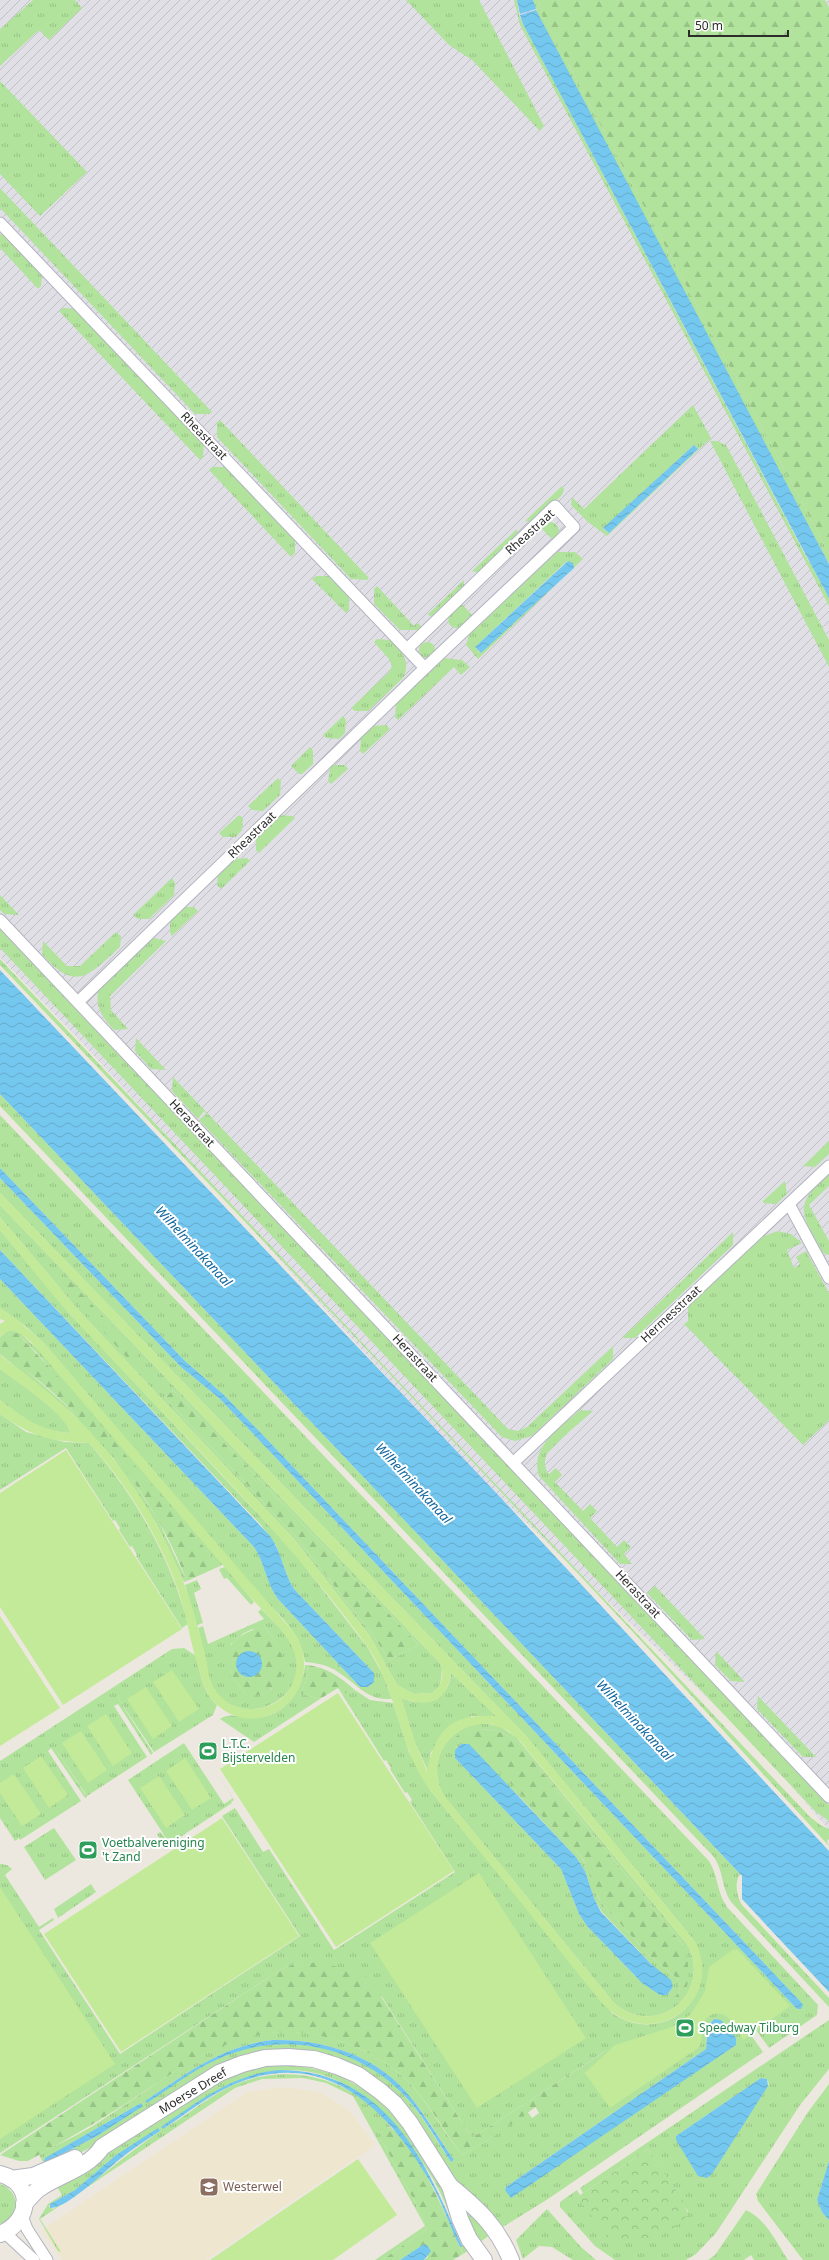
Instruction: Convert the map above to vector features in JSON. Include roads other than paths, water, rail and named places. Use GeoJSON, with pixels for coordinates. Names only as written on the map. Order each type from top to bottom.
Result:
{"type":"FeatureCollection","features":[{"type":"Feature","properties":{"kind":"street","name":"Rheastraat"},"geometry":{"type":"LineString","coordinates":[[0,223],[425,668]]}},
{"type":"Feature","properties":{"kind":"street","name":"Rheastraat"},"geometry":{"type":"LineString","coordinates":[[78,1002],[425,668],[574,527],[555,506],[407,649]]}},
{"type":"Feature","properties":{"kind":"street","name":"Herastraat"},"geometry":{"type":"LineString","coordinates":[[0,920],[514,1462],[829,1797]]}},
{"type":"Feature","properties":{"kind":"street","name":"Hermesstraat"},"geometry":{"type":"LineString","coordinates":[[514,1462],[829,1166]]}},
{"type":"Feature","properties":{"kind":"street"},"geometry":{"type":"LineString","coordinates":[[789,1204],[829,1278]]}},
{"type":"Feature","properties":{"kind":"street","name":"Moerse Dreef"},"geometry":{"type":"LineString","coordinates":[[2,2233],[18,2224],[23,2210],[40,2189],[88,2160],[99,2152],[102,2147],[219,2073],[265,2058],[288,2056],[314,2059],[337,2066],[358,2075],[396,2104],[450,2186],[486,2218],[497,2232],[511,2260]]}},
{"type":"Feature","properties":{"kind":"street","name":"Moerse Dreef"},"geometry":{"type":"LineString","coordinates":[[6,2176],[33,2176],[96,2147],[102,2147]]}},
{"type":"Feature","properties":{"kind":"street"},"geometry":{"type":"LineString","coordinates":[[6,2176],[21,2190],[27,2230],[47,2260]]}},
{"type":"Feature","properties":{"kind":"street","name":"Moerse Dreef"},"geometry":{"type":"LineString","coordinates":[[450,2186],[463,2226],[469,2239],[484,2260]]}},
{"type":"Feature","properties":{"kind":"street"},"geometry":{"type":"LineString","coordinates":[[2,2233],[34,2260]]}},
{"type":"Feature","properties":{"kind":"water"},"geometry":{"type":"Polygon","coordinates":[[[517,0],[533,0],[536,9],[520,14],[517,0]]]}},
{"type":"Feature","properties":{"kind":"water"},"geometry":{"type":"Polygon","coordinates":[[[536,10],[829,564],[829,598],[523,24],[520,15],[536,10]]]}},
{"type":"Feature","properties":{"kind":"water"},"geometry":{"type":"Polygon","coordinates":[[[694,445],[698,449],[609,533],[603,528],[694,445]]]}},
{"type":"Feature","properties":{"kind":"water"},"geometry":{"type":"Polygon","coordinates":[[[568,561],[573,563],[574,568],[481,653],[475,647],[568,561]]]}},
{"type":"Feature","properties":{"kind":"water","name":"Wilhelminakanaal"},"geometry":{"type":"Polygon","coordinates":[[[0,970],[500,1497],[829,1851],[829,1992],[742,1899],[742,1876],[0,1094],[0,970]]]}},
{"type":"Feature","properties":{"kind":"water"},"geometry":{"type":"Polygon","coordinates":[[[0,1168],[184,1360],[224,1395],[260,1432],[799,2000],[803,2005],[801,2009],[797,2009],[219,1398],[181,1367],[0,1178],[0,1168]]]}},
{"type":"Feature","properties":{"kind":"water"},"geometry":{"type":"Polygon","coordinates":[[[0,1250],[270,1536],[294,1589],[374,1673],[374,1682],[368,1687],[360,1687],[278,1599],[254,1547],[0,1279],[0,1250]]]}},
{"type":"Feature","properties":{"kind":"water"},"geometry":{"type":"Polygon","coordinates":[[[249,1651],[258,1655],[262,1664],[258,1673],[249,1677],[240,1673],[236,1664],[240,1655],[249,1651]]]}},
{"type":"Feature","properties":{"kind":"water"},"geometry":{"type":"Polygon","coordinates":[[[461,1744],[469,1744],[576,1857],[585,1871],[594,1898],[601,1912],[651,1964],[671,1980],[673,1987],[667,1995],[660,1995],[642,1983],[587,1926],[579,1914],[561,1869],[455,1758],[455,1750],[461,1744]]]}},
{"type":"Feature","properties":{"kind":"water"},"geometry":{"type":"Polygon","coordinates":[[[714,2019],[721,2020],[736,2038],[736,2045],[511,2198],[505,2190],[506,2187],[706,2049],[708,2026],[714,2019]]]}},
{"type":"Feature","properties":{"kind":"water"},"geometry":{"type":"Polygon","coordinates":[[[273,2040],[293,2040],[331,2047],[350,2053],[367,2061],[384,2072],[399,2084],[412,2099],[454,2160],[451,2162],[416,2109],[402,2093],[383,2076],[361,2063],[338,2053],[314,2047],[290,2044],[265,2046],[240,2051],[207,2064],[147,2103],[145,2101],[190,2071],[221,2054],[255,2043],[273,2040]]]}},
{"type":"Feature","properties":{"kind":"water"},"geometry":{"type":"Polygon","coordinates":[[[279,2070],[316,2074],[348,2086],[374,2103],[397,2126],[416,2153],[433,2183],[462,2246],[460,2247],[438,2196],[429,2180],[394,2129],[373,2108],[350,2091],[325,2079],[297,2073],[267,2075],[235,2084],[207,2099],[163,2129],[161,2127],[202,2099],[231,2083],[246,2077],[279,2070]]]}},
{"type":"Feature","properties":{"kind":"water"},"geometry":{"type":"Polygon","coordinates":[[[761,2078],[767,2079],[768,2086],[712,2174],[707,2178],[698,2176],[676,2140],[676,2136],[761,2078]]]}},
{"type":"Feature","properties":{"kind":"water"},"geometry":{"type":"Polygon","coordinates":[[[141,2103],[143,2106],[97,2136],[47,2162],[44,2161],[45,2158],[141,2103]]]}},
{"type":"Feature","properties":{"kind":"water"},"geometry":{"type":"Polygon","coordinates":[[[158,2128],[160,2131],[125,2155],[76,2196],[57,2207],[50,2208],[50,2204],[75,2190],[116,2155],[158,2128]]]}},
{"type":"Feature","properties":{"kind":"water"},"geometry":{"type":"Polygon","coordinates":[[[829,2161],[829,2220],[822,2212],[817,2200],[829,2161]]]}},
{"type":"Feature","properties":{"kind":"water"},"geometry":{"type":"Polygon","coordinates":[[[426,2244],[431,2251],[424,2260],[400,2260],[421,2246],[426,2244]]]}},
{"type":"Feature","properties":{"kind":"place","name":"L.T.C. Bijstervelden"},"geometry":{"type":"Point","coordinates":[208,1751]}},
{"type":"Feature","properties":{"kind":"place","name":"Voetbalvereniging 't Zand"},"geometry":{"type":"Point","coordinates":[88,1850]}},
{"type":"Feature","properties":{"kind":"place","name":"Speedway Tilburg"},"geometry":{"type":"Point","coordinates":[685,2028]}},
{"type":"Feature","properties":{"kind":"place","name":"Westerwel"},"geometry":{"type":"Point","coordinates":[209,2187]}}]}
